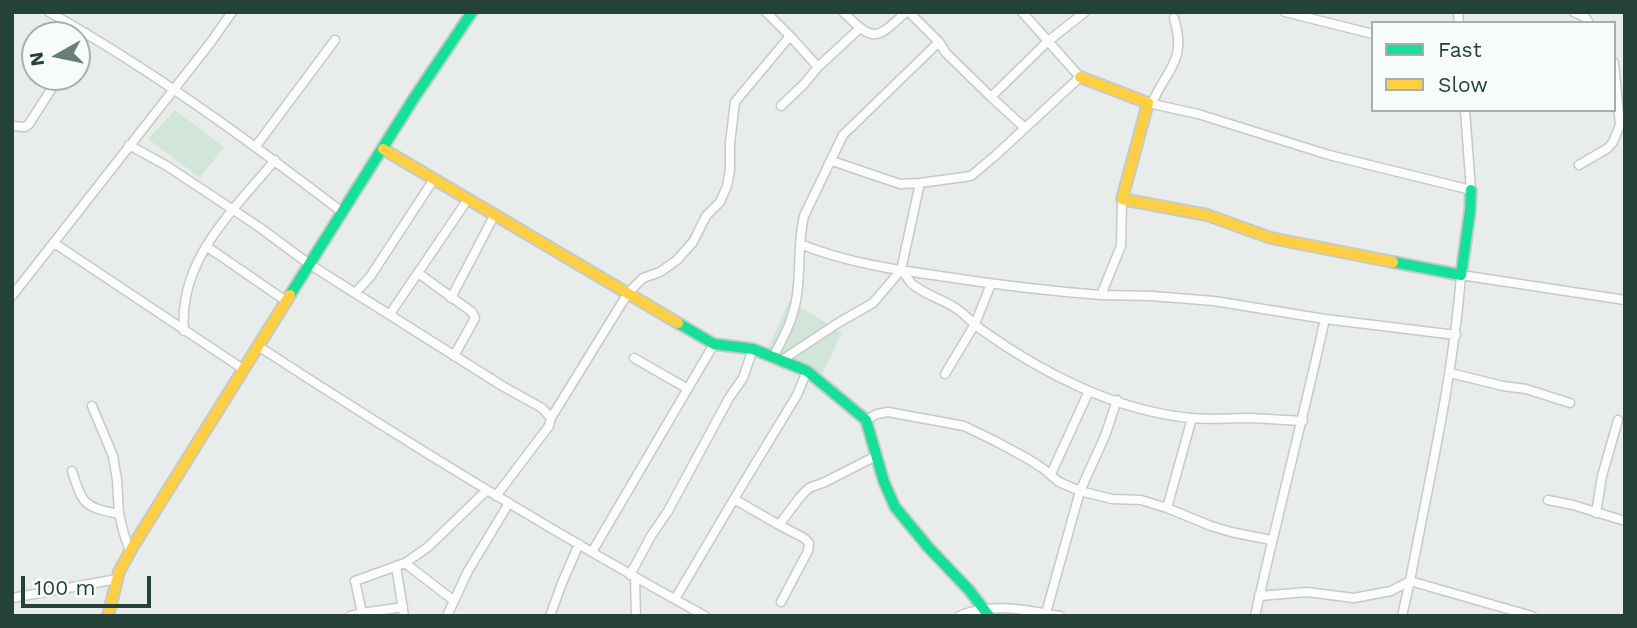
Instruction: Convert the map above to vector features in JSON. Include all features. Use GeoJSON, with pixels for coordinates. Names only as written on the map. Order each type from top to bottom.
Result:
{"type":"FeatureCollection","features":[{"type":"Feature","properties":{"kind":"street"},"geometry":{"type":"LineString","coordinates":[[12,296],[232,12]]}},
{"type":"Feature","properties":{"kind":"street"},"geometry":{"type":"LineString","coordinates":[[108,616],[117,579],[131,551],[414,98],[472,12]]}},
{"type":"Feature","properties":{"kind":"street"},"geometry":{"type":"LineString","coordinates":[[766,12],[818,67]]}},
{"type":"Feature","properties":{"kind":"street"},"geometry":{"type":"LineString","coordinates":[[843,12],[863,31],[874,35],[883,33],[908,12],[939,42],[946,53],[1025,128]]}},
{"type":"Feature","properties":{"kind":"street"},"geometry":{"type":"LineString","coordinates":[[1022,12],[1080,77],[1150,103],[1198,114],[1329,155],[1471,190]]}},
{"type":"Feature","properties":{"kind":"street"},"geometry":{"type":"LineString","coordinates":[[991,97],[1047,41],[1085,12]]}},
{"type":"Feature","properties":{"kind":"street"},"geometry":{"type":"LineString","coordinates":[[1285,12],[1371,34]]}},
{"type":"Feature","properties":{"kind":"street"},"geometry":{"type":"LineString","coordinates":[[1101,295],[1121,246],[1122,199],[1150,103],[1172,68],[1179,51],[1174,18]]}},
{"type":"Feature","properties":{"kind":"street"},"geometry":{"type":"LineString","coordinates":[[781,106],[860,28]]}},
{"type":"Feature","properties":{"kind":"street"},"geometry":{"type":"LineString","coordinates":[[91,36],[256,146],[342,212]]}},
{"type":"Feature","properties":{"kind":"street"},"geometry":{"type":"LineString","coordinates":[[496,496],[549,426],[551,418],[628,293],[643,278],[660,272],[677,260],[693,242],[706,216],[720,202],[730,170],[730,144],[736,102],[790,36]]}},
{"type":"Feature","properties":{"kind":"street"},"geometry":{"type":"LineString","coordinates":[[256,146],[335,40]]}},
{"type":"Feature","properties":{"kind":"street"},"geometry":{"type":"LineString","coordinates":[[778,358],[793,315],[804,216],[843,135],[939,42]]}},
{"type":"Feature","properties":{"kind":"street"},"geometry":{"type":"LineString","coordinates":[[832,161],[900,184],[920,184],[971,176],[1080,77]]}},
{"type":"Feature","properties":{"kind":"street"},"geometry":{"type":"LineString","coordinates":[[1579,165],[1608,148],[1622,126],[1616,79]]}},
{"type":"Feature","properties":{"kind":"street"},"geometry":{"type":"LineString","coordinates":[[12,126],[25,127],[29,124],[50,91]]}},
{"type":"Feature","properties":{"kind":"street"},"geometry":{"type":"LineString","coordinates":[[1402,616],[1456,335],[1471,190],[1465,112]]}},
{"type":"Feature","properties":{"kind":"street"},"geometry":{"type":"LineString","coordinates":[[129,145],[167,166],[309,264],[504,387],[542,408],[551,418]]}},
{"type":"Feature","properties":{"kind":"street"},"geometry":{"type":"LineString","coordinates":[[383,149],[714,344],[753,349],[807,371],[866,420],[895,507],[987,612]]}},
{"type":"Feature","properties":{"kind":"street"},"geometry":{"type":"LineString","coordinates":[[184,331],[183,313],[187,289],[198,261],[214,232],[275,160]]}},
{"type":"Feature","properties":{"kind":"street"},"geometry":{"type":"LineString","coordinates":[[355,293],[370,277],[434,178]]}},
{"type":"Feature","properties":{"kind":"street"},"geometry":{"type":"LineString","coordinates":[[778,358],[873,303],[901,270],[920,184]]}},
{"type":"Feature","properties":{"kind":"street"},"geometry":{"type":"LineString","coordinates":[[390,314],[468,198]]}},
{"type":"Feature","properties":{"kind":"street"},"geometry":{"type":"LineString","coordinates":[[1122,199],[1207,215],[1271,238],[1461,275],[1625,300]]}},
{"type":"Feature","properties":{"kind":"street"},"geometry":{"type":"LineString","coordinates":[[452,298],[495,214]]}},
{"type":"Feature","properties":{"kind":"street"},"geometry":{"type":"LineString","coordinates":[[54,243],[243,369]]}},
{"type":"Feature","properties":{"kind":"street"},"geometry":{"type":"LineString","coordinates":[[800,244],[868,265],[990,284],[1101,295],[1214,301],[1325,319],[1456,335]]}},
{"type":"Feature","properties":{"kind":"street"},"geometry":{"type":"LineString","coordinates":[[206,246],[286,301]]}},
{"type":"Feature","properties":{"kind":"street"},"geometry":{"type":"LineString","coordinates":[[901,270],[912,283],[959,310],[975,324],[1054,375],[1089,391],[1164,414],[1192,418],[1303,421]]}},
{"type":"Feature","properties":{"kind":"street"},"geometry":{"type":"LineString","coordinates":[[418,273],[472,312],[474,318],[470,328],[454,356]]}},
{"type":"Feature","properties":{"kind":"street"},"geometry":{"type":"LineString","coordinates":[[945,374],[975,324],[990,284]]}},
{"type":"Feature","properties":{"kind":"street"},"geometry":{"type":"LineString","coordinates":[[1255,616],[1325,319]]}},
{"type":"Feature","properties":{"kind":"street"},"geometry":{"type":"LineString","coordinates":[[592,552],[714,344]]}},
{"type":"Feature","properties":{"kind":"street"},"geometry":{"type":"LineString","coordinates":[[258,346],[368,418],[496,496],[705,616]]}},
{"type":"Feature","properties":{"kind":"street"},"geometry":{"type":"LineString","coordinates":[[636,616],[632,576],[651,536],[668,511],[729,398],[743,378],[753,349]]}},
{"type":"Feature","properties":{"kind":"street"},"geometry":{"type":"LineString","coordinates":[[634,358],[688,389]]}},
{"type":"Feature","properties":{"kind":"street"},"geometry":{"type":"LineString","coordinates":[[675,599],[797,395],[807,371]]}},
{"type":"Feature","properties":{"kind":"street"},"geometry":{"type":"LineString","coordinates":[[1450,373],[1526,389],[1570,403]]}},
{"type":"Feature","properties":{"kind":"street"},"geometry":{"type":"LineString","coordinates":[[1051,474],[1089,391]]}},
{"type":"Feature","properties":{"kind":"street"},"geometry":{"type":"LineString","coordinates":[[1046,614],[1080,491],[1105,436],[1117,400]]}},
{"type":"Feature","properties":{"kind":"street"},"geometry":{"type":"LineString","coordinates":[[92,406],[113,456],[119,514],[131,551]]}},
{"type":"Feature","properties":{"kind":"street"},"geometry":{"type":"LineString","coordinates":[[866,420],[888,412],[964,426],[1008,448],[1051,474],[1059,482],[1080,491],[1112,499],[1141,500],[1211,526],[1271,540]]}},
{"type":"Feature","properties":{"kind":"street"},"geometry":{"type":"LineString","coordinates":[[1167,508],[1192,418]]}},
{"type":"Feature","properties":{"kind":"street"},"geometry":{"type":"LineString","coordinates":[[1596,513],[1602,476],[1618,420]]}},
{"type":"Feature","properties":{"kind":"street"},"geometry":{"type":"LineString","coordinates":[[779,525],[809,488],[876,456]]}},
{"type":"Feature","properties":{"kind":"street"},"geometry":{"type":"LineString","coordinates":[[72,471],[80,497],[85,503],[119,514]]}},
{"type":"Feature","properties":{"kind":"street"},"geometry":{"type":"LineString","coordinates":[[363,614],[355,582],[400,565],[428,547],[487,490]]}},
{"type":"Feature","properties":{"kind":"street"},"geometry":{"type":"LineString","coordinates":[[734,499],[809,543],[808,551],[781,602]]}},
{"type":"Feature","properties":{"kind":"street"},"geometry":{"type":"LineString","coordinates":[[1548,499],[1625,521]]}},
{"type":"Feature","properties":{"kind":"street"},"geometry":{"type":"LineString","coordinates":[[447,616],[468,571],[509,503]]}},
{"type":"Feature","properties":{"kind":"street"},"geometry":{"type":"LineString","coordinates":[[550,616],[579,544]]}},
{"type":"Feature","properties":{"kind":"street"},"geometry":{"type":"LineString","coordinates":[[400,565],[453,600]]}},
{"type":"Feature","properties":{"kind":"street"},"geometry":{"type":"LineString","coordinates":[[350,616],[403,611],[400,565]]}},
{"type":"Feature","properties":{"kind":"street"},"geometry":{"type":"LineString","coordinates":[[12,589],[15,598],[117,579]]}},
{"type":"Feature","properties":{"kind":"street"},"geometry":{"type":"LineString","coordinates":[[1259,596],[1307,592],[1354,598],[1391,591],[1410,582],[1531,616]]}},
{"type":"Feature","properties":{"kind":"street"},"geometry":{"type":"LineString","coordinates":[[959,616],[1013,608],[1060,616]]}},
{"type":"Feature","properties":{"kind":"green space"},"geometry":{"type":"Polygon","coordinates":[[[175,110],[224,147],[200,178],[148,139],[175,110]]]}},
{"type":"Feature","properties":{"kind":"green space"},"geometry":{"type":"Polygon","coordinates":[[[790,300],[842,333],[819,380],[767,350],[790,300]]]}},
{"type":"Feature","properties":{"kind":"traffic: fast"},"geometry":{"type":"LineString","coordinates":[[290,295],[414,98],[472,12]]}},
{"type":"Feature","properties":{"kind":"traffic: fast"},"geometry":{"type":"LineString","coordinates":[[1393,262],[1461,275],[1471,190]]}},
{"type":"Feature","properties":{"kind":"traffic: fast"},"geometry":{"type":"LineString","coordinates":[[678,323],[714,344],[753,349],[807,371],[866,420],[884,482],[895,507],[989,616]]}},
{"type":"Feature","properties":{"kind":"traffic: slow"},"geometry":{"type":"LineString","coordinates":[[1080,77],[1148,103],[1122,199],[1207,215],[1271,238],[1393,262]]}},
{"type":"Feature","properties":{"kind":"traffic: slow"},"geometry":{"type":"LineString","coordinates":[[383,149],[678,323]]}},
{"type":"Feature","properties":{"kind":"traffic: slow"},"geometry":{"type":"LineString","coordinates":[[108,616],[119,572],[133,546],[290,295]]}}]}
